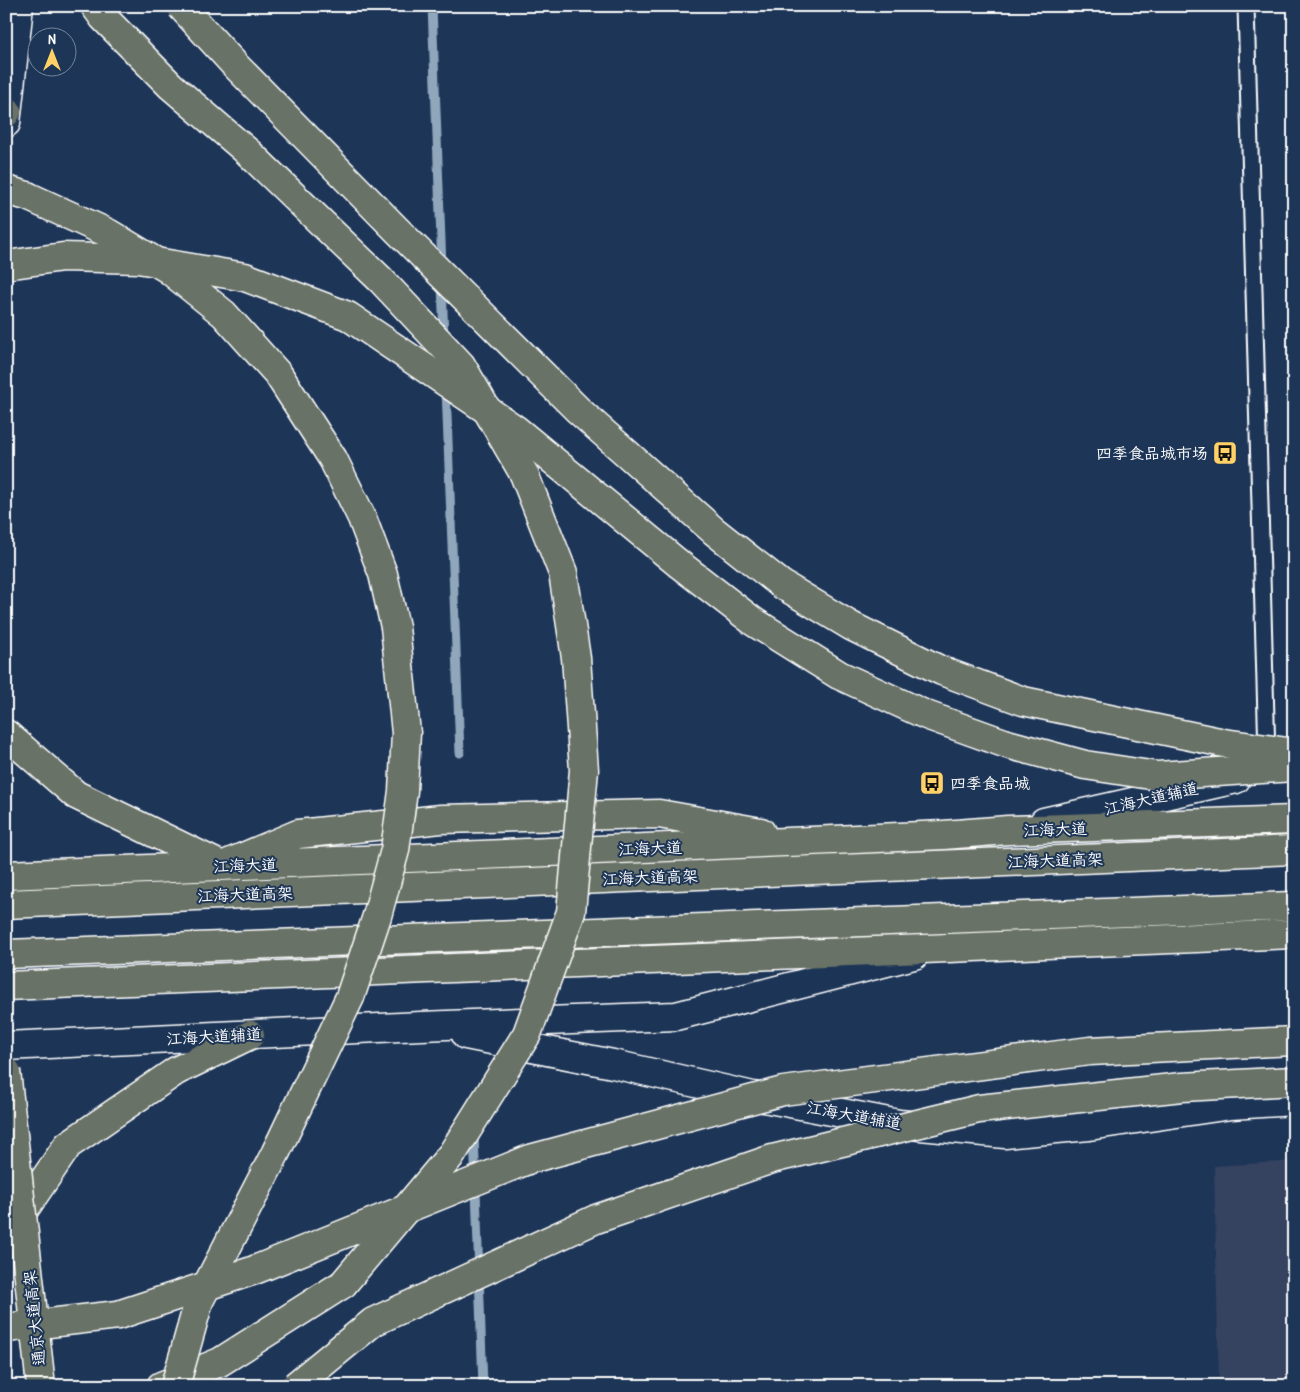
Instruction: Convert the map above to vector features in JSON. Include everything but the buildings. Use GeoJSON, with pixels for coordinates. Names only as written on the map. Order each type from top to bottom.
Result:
{"type":"FeatureCollection","features":[{"type":"Feature","properties":{"kind":"main road"},"geometry":{"type":"LineString","coordinates":[[95,6],[103,17],[172,86],[249,153],[381,280],[461,365],[524,474],[563,573],[576,658],[584,770],[571,912],[527,1034],[452,1154],[343,1284],[220,1362],[161,1386]]}},
{"type":"Feature","properties":{"kind":"main road"},"geometry":{"type":"LineString","coordinates":[[181,6],[235,65],[390,224],[578,410],[714,531],[781,584],[851,626],[942,671],[1023,700],[1224,743],[1294,753]]}},
{"type":"Feature","properties":{"kind":"main road"},"geometry":{"type":"LineString","coordinates":[[6,190],[27,196],[108,233],[168,269],[224,314],[278,374],[333,459],[362,518],[383,574],[395,628],[406,733],[403,791],[395,850],[377,916],[350,996],[275,1154],[200,1301],[175,1386]]}},
{"type":"Feature","properties":{"kind":"main road"},"geometry":{"type":"LineString","coordinates":[[6,265],[62,257],[138,259],[245,276],[348,316],[515,429],[679,564],[754,622],[839,674],[926,715],[1007,744],[1085,765],[1157,776],[1294,766]]}},
{"type":"Feature","properties":{"kind":"main road"},"geometry":{"type":"LineString","coordinates":[[6,734],[76,795],[222,866],[298,834],[441,819],[659,814],[812,841]]}},
{"type":"Feature","properties":{"kind":"main road","name":"江海大道"},"geometry":{"type":"LineString","coordinates":[[6,875],[812,841],[1008,830],[1294,820]]}},
{"type":"Feature","properties":{"kind":"main road","name":"江海大道高架"},"geometry":{"type":"LineString","coordinates":[[6,904],[1294,850]]}},
{"type":"Feature","properties":{"kind":"main road"},"geometry":{"type":"LineString","coordinates":[[6,954],[1294,906]]}},
{"type":"Feature","properties":{"kind":"main road"},"geometry":{"type":"LineString","coordinates":[[6,986],[1294,934]]}},
{"type":"Feature","properties":{"kind":"main road"},"geometry":{"type":"LineString","coordinates":[[6,1236],[68,1145],[176,1071],[250,1035]]}},
{"type":"Feature","properties":{"kind":"main road"},"geometry":{"type":"LineString","coordinates":[[6,1328],[118,1315],[252,1270],[530,1159],[783,1091],[1090,1052],[1294,1041]]}},
{"type":"Feature","properties":{"kind":"main road","name":"通京大道高架"},"geometry":{"type":"LineString","coordinates":[[6,1071],[41,1386]]}},
{"type":"Feature","properties":{"kind":"main road"},"geometry":{"type":"LineString","coordinates":[[295,1386],[373,1322],[596,1219],[772,1159],[979,1109],[1182,1087],[1294,1081]]}},
{"type":"Feature","properties":{"kind":"street"},"geometry":{"type":"LineString","coordinates":[[7,116],[19,6]]}},
{"type":"Feature","properties":{"kind":"street","name":"江海大道辅道"},"geometry":{"type":"LineString","coordinates":[[1008,830],[1294,766]]}},
{"type":"Feature","properties":{"kind":"street","name":"江海大道辅道"},"geometry":{"type":"LineString","coordinates":[[6,1046],[676,1016],[942,948]]}},
{"type":"Feature","properties":{"kind":"street","name":"江海大道辅道"},"geometry":{"type":"LineString","coordinates":[[421,1026],[613,1064],[753,1096],[899,1124],[1005,1134],[1089,1126],[1231,1105],[1294,1101]]}},
{"type":"Feature","properties":{"kind":"lane"},"geometry":{"type":"LineString","coordinates":[[1246,6],[1267,772]]}},
{"type":"Feature","properties":{"kind":"shaded area"},"geometry":{"type":"Polygon","coordinates":[[[1294,1161],[1294,1386],[1219,1386],[1214,1166],[1294,1161]]]}},
{"type":"Feature","properties":{"kind":"waterway"},"geometry":{"type":"LineString","coordinates":[[432,6],[442,266]]}},
{"type":"Feature","properties":{"kind":"waterway"},"geometry":{"type":"LineString","coordinates":[[442,284],[444,338]]}},
{"type":"Feature","properties":{"kind":"waterway"},"geometry":{"type":"LineString","coordinates":[[446,389],[460,753]]}},
{"type":"Feature","properties":{"kind":"waterway"},"geometry":{"type":"LineString","coordinates":[[474,1134],[483,1386]]}},
{"type":"Feature","properties":{"kind":"place","name":"四季食品城市场"},"geometry":{"type":"Point","coordinates":[1225,453]}},
{"type":"Feature","properties":{"kind":"place","name":"四季食品城"},"geometry":{"type":"Point","coordinates":[932,783]}}]}
